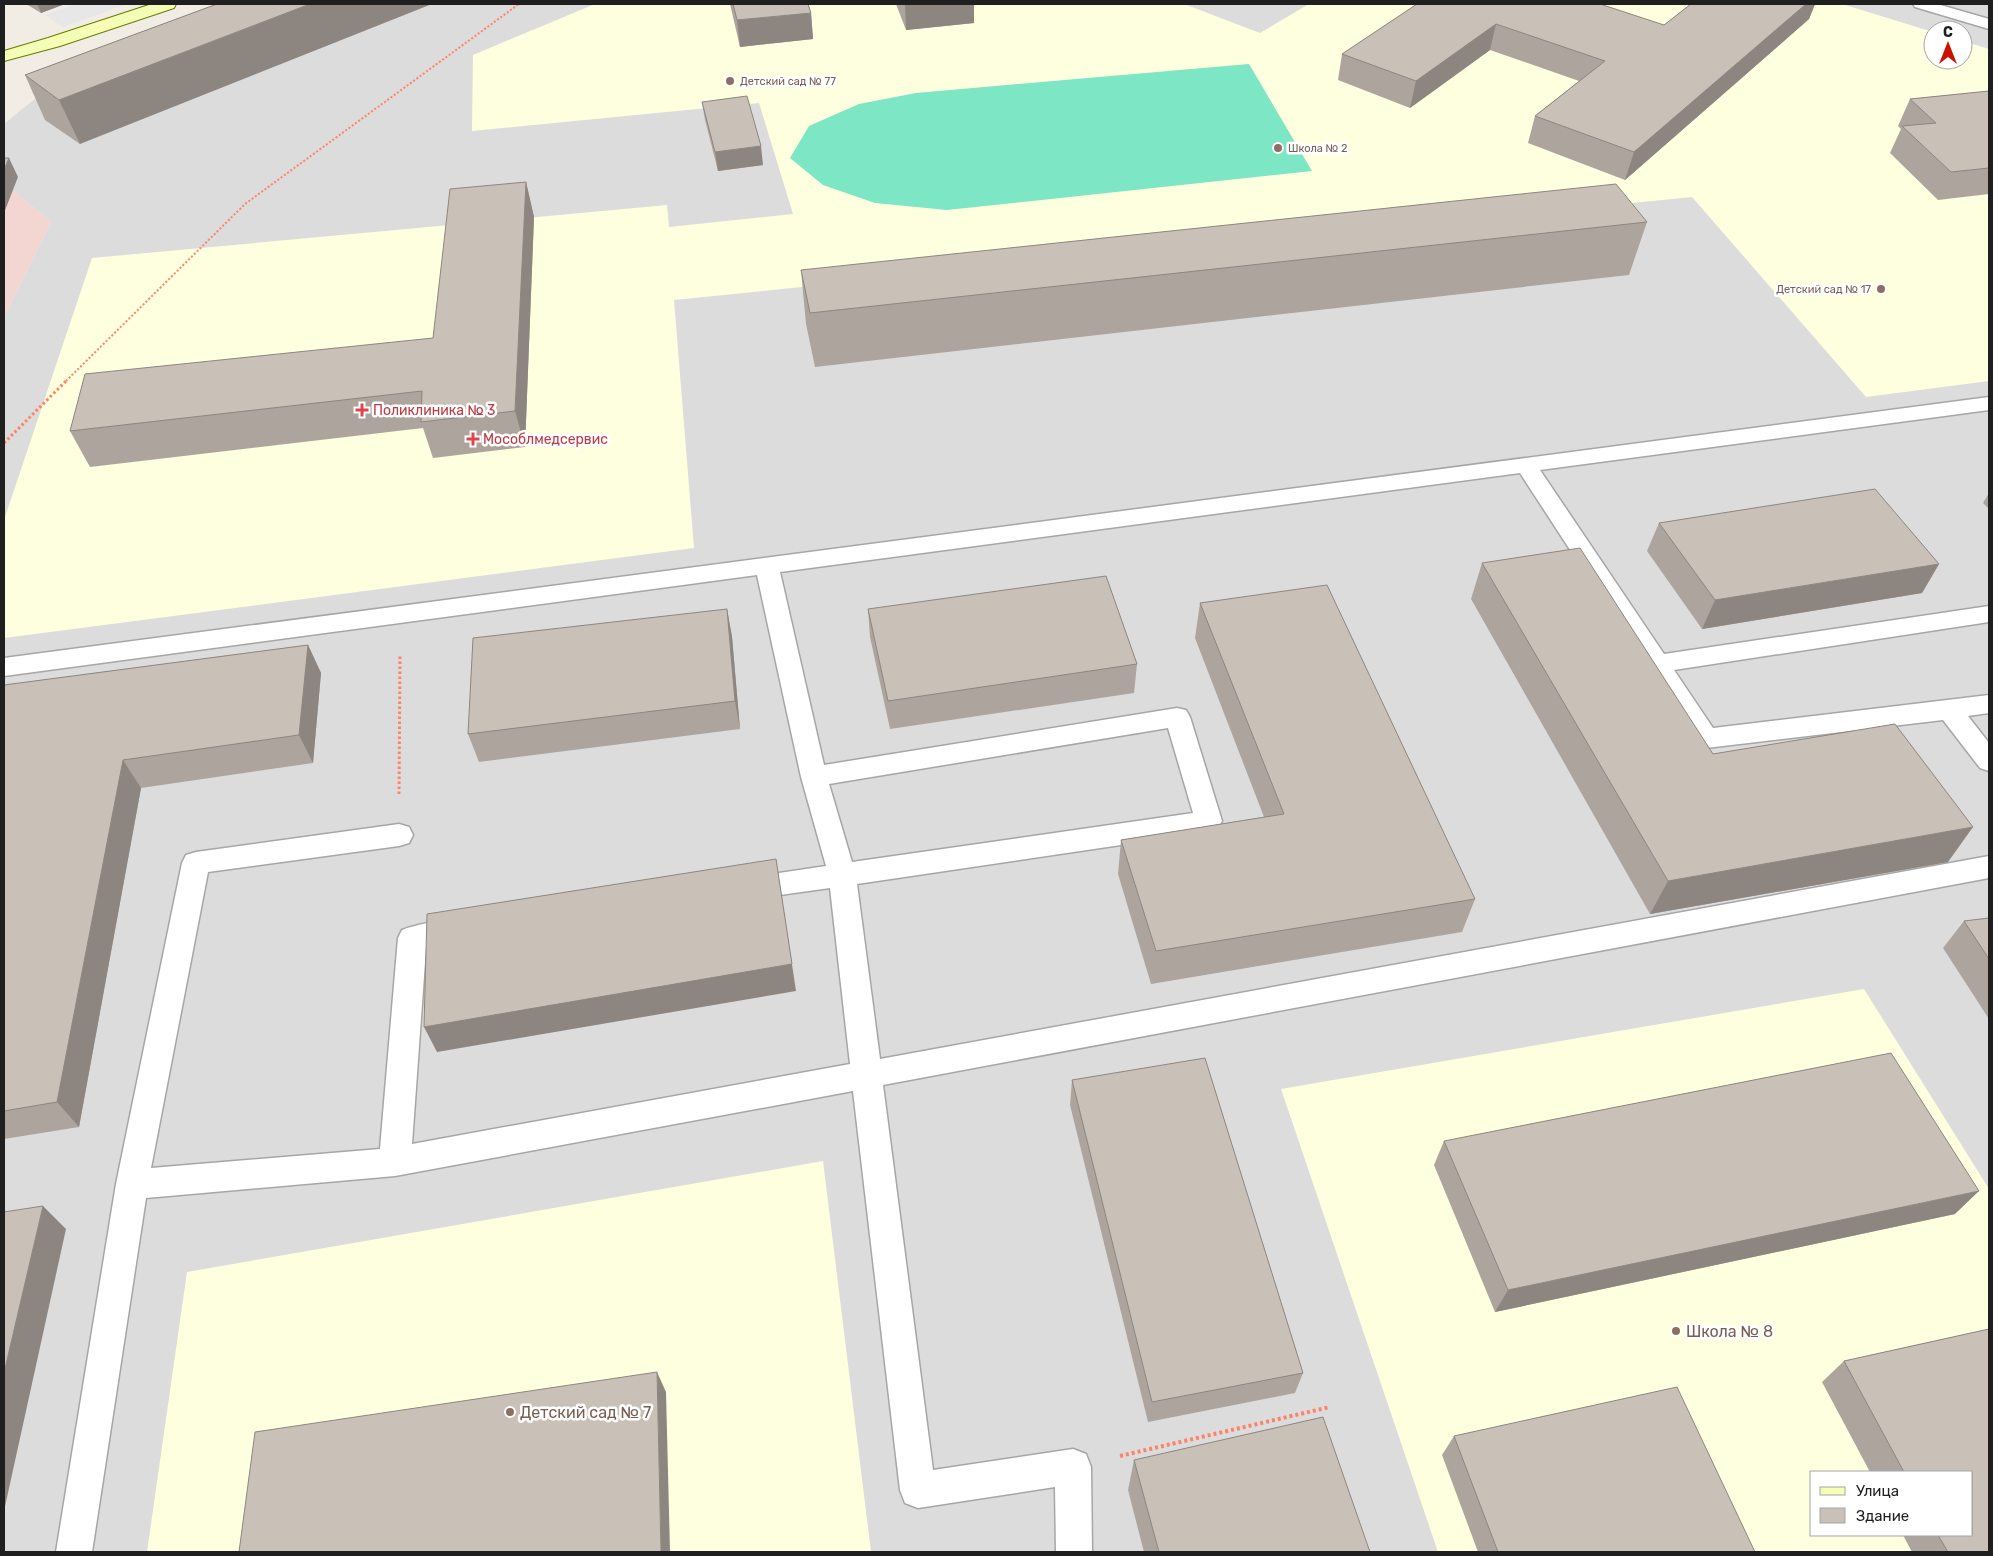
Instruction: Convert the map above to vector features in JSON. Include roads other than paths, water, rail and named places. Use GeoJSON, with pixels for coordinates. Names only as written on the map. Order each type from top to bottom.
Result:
{"type":"FeatureCollection","features":[{"type":"Feature","properties":{"kind":"street"},"geometry":{"type":"LineString","coordinates":[[4,56],[54,42],[168,4]]}},
{"type":"Feature","properties":{"kind":"lane"},"geometry":{"type":"LineString","coordinates":[[1921,4],[1989,24]]}},
{"type":"Feature","properties":{"kind":"lane"},"geometry":{"type":"LineString","coordinates":[[4,667],[1989,403]]}},
{"type":"Feature","properties":{"kind":"lane"},"geometry":{"type":"LineString","coordinates":[[1526,465],[1706,738],[1989,704]]}},
{"type":"Feature","properties":{"kind":"lane"},"geometry":{"type":"LineString","coordinates":[[767,566],[814,776],[842,875],[918,1490],[1073,1467],[1074,1552]]}},
{"type":"Feature","properties":{"kind":"lane"},"geometry":{"type":"LineString","coordinates":[[1657,664],[1989,614]]}},
{"type":"Feature","properties":{"kind":"lane"},"geometry":{"type":"LineString","coordinates":[[1949,710],[1989,761]]}},
{"type":"Feature","properties":{"kind":"lane"},"geometry":{"type":"LineString","coordinates":[[724,892],[1209,821],[1177,717],[814,776]]}},
{"type":"Feature","properties":{"kind":"lane"},"geometry":{"type":"LineString","coordinates":[[74,1552],[132,1184],[196,863],[399,835]]}},
{"type":"Feature","properties":{"kind":"lane"},"geometry":{"type":"LineString","coordinates":[[132,1184],[395,1162],[1989,867]]}},
{"type":"Feature","properties":{"kind":"lane"},"geometry":{"type":"LineString","coordinates":[[395,1162],[412,938],[490,927]]}},
{"type":"Feature","properties":{"kind":"place","name":"Детский сад № 77"},"geometry":{"type":"Point","coordinates":[730,81]}},
{"type":"Feature","properties":{"kind":"place","name":"Школа № 2"},"geometry":{"type":"Point","coordinates":[1278,148]}},
{"type":"Feature","properties":{"kind":"place","name":"Детский сад № 17"},"geometry":{"type":"Point","coordinates":[1881,289]}},
{"type":"Feature","properties":{"kind":"place","name":"Поликлиника № 3"},"geometry":{"type":"Point","coordinates":[362,410]}},
{"type":"Feature","properties":{"kind":"place","name":"Мособлмедсервис"},"geometry":{"type":"Point","coordinates":[473,439]}},
{"type":"Feature","properties":{"kind":"place","name":"Школа № 8"},"geometry":{"type":"Point","coordinates":[1676,1331]}},
{"type":"Feature","properties":{"kind":"place","name":"Детский сад № 7"},"geometry":{"type":"Point","coordinates":[510,1412]}}]}
